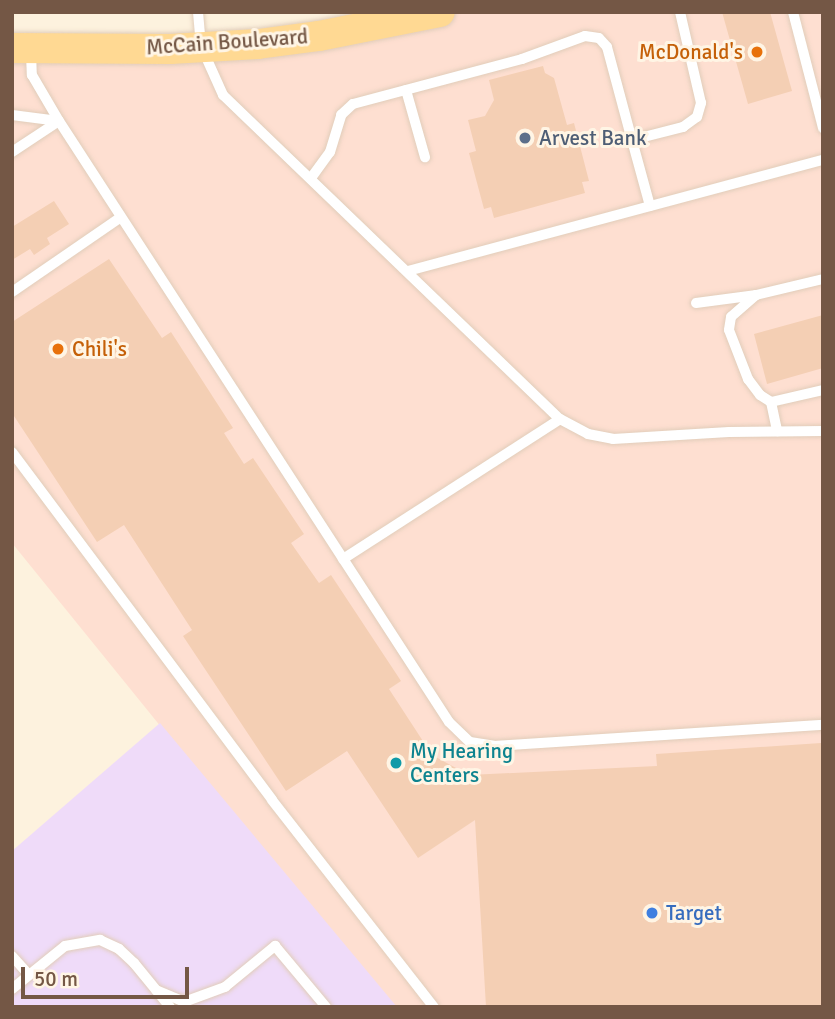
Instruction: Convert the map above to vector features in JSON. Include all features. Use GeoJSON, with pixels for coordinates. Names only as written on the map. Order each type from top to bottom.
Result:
{"type":"FeatureCollection","features":[{"type":"Feature","properties":{"kind":"main road","name":"McCain Boulevard"},"geometry":{"type":"LineString","coordinates":[[21,48],[258,44],[319,36],[440,12]]}},
{"type":"Feature","properties":{"kind":"lane"},"geometry":{"type":"LineString","coordinates":[[198,12],[201,46],[223,94],[561,419],[588,434],[613,439],[823,431]]}},
{"type":"Feature","properties":{"kind":"lane"},"geometry":{"type":"LineString","coordinates":[[632,139],[683,127],[697,117],[701,103],[680,12]]}},
{"type":"Feature","properties":{"kind":"lane"},"geometry":{"type":"LineString","coordinates":[[793,12],[823,128]]}},
{"type":"Feature","properties":{"kind":"lane"},"geometry":{"type":"LineString","coordinates":[[311,178],[330,152],[341,115],[353,104],[522,59],[585,36],[599,38],[607,47],[650,206]]}},
{"type":"Feature","properties":{"kind":"lane"},"geometry":{"type":"LineString","coordinates":[[21,48],[32,75],[59,121],[121,217],[449,722],[470,742],[494,746],[823,725]]}},
{"type":"Feature","properties":{"kind":"lane"},"geometry":{"type":"LineString","coordinates":[[406,90],[425,157]]}},
{"type":"Feature","properties":{"kind":"lane"},"geometry":{"type":"LineString","coordinates":[[12,115],[59,121]]}},
{"type":"Feature","properties":{"kind":"lane"},"geometry":{"type":"LineString","coordinates":[[12,152],[59,121]]}},
{"type":"Feature","properties":{"kind":"lane"},"geometry":{"type":"LineString","coordinates":[[408,271],[823,160]]}},
{"type":"Feature","properties":{"kind":"lane"},"geometry":{"type":"LineString","coordinates":[[12,292],[121,217]]}},
{"type":"Feature","properties":{"kind":"lane"},"geometry":{"type":"LineString","coordinates":[[696,303],[756,295],[823,279]]}},
{"type":"Feature","properties":{"kind":"lane"},"geometry":{"type":"LineString","coordinates":[[756,295],[731,317],[729,330],[748,379],[760,395],[771,402],[823,390]]}},
{"type":"Feature","properties":{"kind":"lane"},"geometry":{"type":"LineString","coordinates":[[771,402],[777,431]]}},
{"type":"Feature","properties":{"kind":"lane"},"geometry":{"type":"LineString","coordinates":[[343,559],[561,419]]}},
{"type":"Feature","properties":{"kind":"lane"},"geometry":{"type":"LineString","coordinates":[[12,452],[272,800],[434,1007]]}},
{"type":"Feature","properties":{"kind":"lane"},"geometry":{"type":"LineString","coordinates":[[12,989],[65,946],[100,940],[126,956],[170,1007]]}},
{"type":"Feature","properties":{"kind":"lane"},"geometry":{"type":"LineString","coordinates":[[156,990],[184,1002],[204,995],[225,987],[275,946],[326,1007]]}},
{"type":"Feature","properties":{"kind":"lane"},"geometry":{"type":"LineString","coordinates":[[12,956],[29,975]]}},
{"type":"Feature","properties":{"kind":"shaded area"},"geometry":{"type":"Polygon","coordinates":[[[435,12],[823,12],[823,1007],[388,1007],[12,543],[12,44],[258,44],[435,12]]]}},
{"type":"Feature","properties":{"kind":"shaded area"},"geometry":{"type":"Polygon","coordinates":[[[160,723],[397,1007],[12,1007],[12,851],[160,723]]]}},
{"type":"Feature","properties":{"kind":"building","name":"McDonald's"},"geometry":{"type":"Polygon","coordinates":[[[722,12],[770,12],[792,91],[748,104],[722,12]]]}},
{"type":"Feature","properties":{"kind":"building","name":"Arvest Bank"},"geometry":{"type":"Polygon","coordinates":[[[543,66],[545,73],[554,78],[567,125],[574,123],[589,181],[582,182],[585,193],[494,218],[491,207],[484,209],[469,153],[476,151],[468,120],[485,116],[494,100],[489,80],[543,66]]]}},
{"type":"Feature","properties":{"kind":"building"},"geometry":{"type":"Polygon","coordinates":[[[54,201],[69,224],[47,238],[50,244],[34,255],[30,249],[12,260],[12,227],[54,201]]]}},
{"type":"Feature","properties":{"kind":"building"},"geometry":{"type":"Polygon","coordinates":[[[109,259],[162,338],[171,332],[233,428],[224,433],[244,464],[253,458],[304,534],[291,543],[319,583],[331,575],[401,681],[389,689],[432,755],[469,775],[657,766],[656,754],[821,743],[823,1007],[486,1007],[475,820],[418,858],[347,751],[286,791],[183,636],[192,630],[124,525],[97,542],[12,413],[12,322],[109,259]]]}},
{"type":"Feature","properties":{"kind":"building"},"geometry":{"type":"Polygon","coordinates":[[[823,315],[823,368],[767,384],[754,334],[823,315]]]}},
{"type":"Feature","properties":{"kind":"place","name":"McDonald's"},"geometry":{"type":"Point","coordinates":[757,52]}},
{"type":"Feature","properties":{"kind":"place","name":"Arvest Bank"},"geometry":{"type":"Point","coordinates":[525,138]}},
{"type":"Feature","properties":{"kind":"place","name":"Chili's"},"geometry":{"type":"Point","coordinates":[58,349]}},
{"type":"Feature","properties":{"kind":"place","name":"My Hearing Centers"},"geometry":{"type":"Point","coordinates":[396,763]}},
{"type":"Feature","properties":{"kind":"place","name":"Target"},"geometry":{"type":"Point","coordinates":[652,913]}}]}
